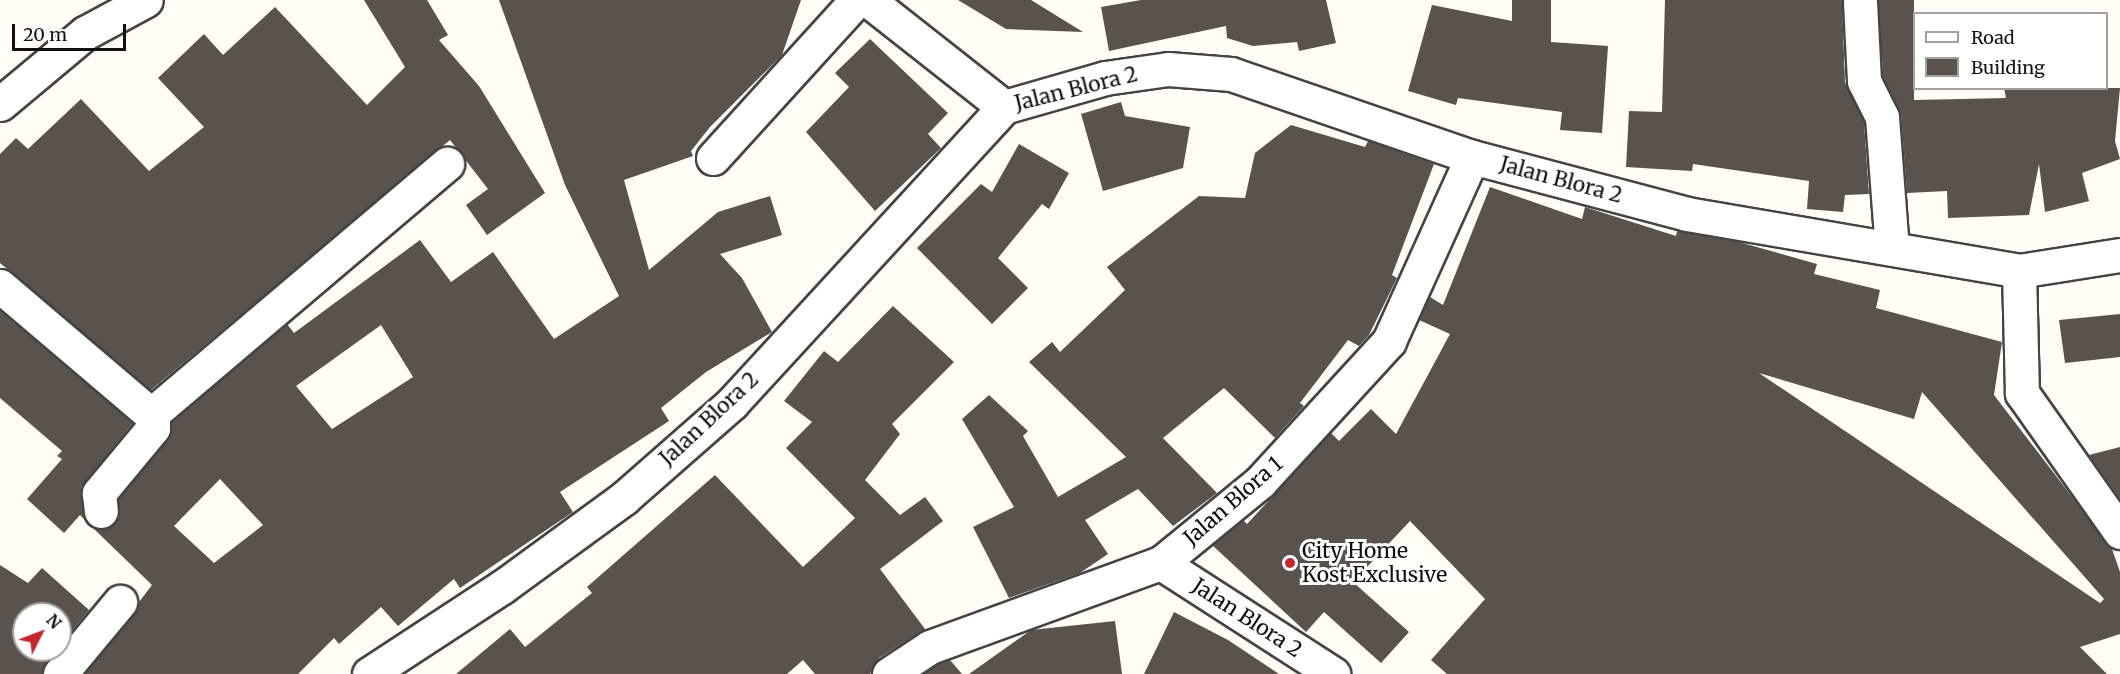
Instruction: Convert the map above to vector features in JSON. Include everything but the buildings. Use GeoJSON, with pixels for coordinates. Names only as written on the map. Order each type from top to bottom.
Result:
{"type":"FeatureCollection","features":[{"type":"Feature","properties":{"kind":"street"},"geometry":{"type":"LineString","coordinates":[[0,104],[85,33],[146,0]]}},
{"type":"Feature","properties":{"kind":"street"},"geometry":{"type":"LineString","coordinates":[[713,158],[857,0]]}},
{"type":"Feature","properties":{"kind":"street"},"geometry":{"type":"LineString","coordinates":[[868,0],[1004,107]]}},
{"type":"Feature","properties":{"kind":"street"},"geometry":{"type":"LineString","coordinates":[[1860,2],[1864,81],[1882,117],[1892,249]]}},
{"type":"Feature","properties":{"kind":"street","name":"Jalan Blora 2"},"geometry":{"type":"LineString","coordinates":[[369,674],[502,587],[624,498],[732,403],[1004,107],[1105,78],[1168,69],[1231,74],[1472,157],[1687,214],[2019,271],[2120,255]]}},
{"type":"Feature","properties":{"kind":"street","name":"Jalan Blora 1"},"geometry":{"type":"LineString","coordinates":[[889,674],[930,647],[1161,563],[1260,482],[1389,341],[1472,157]]}},
{"type":"Feature","properties":{"kind":"street"},"geometry":{"type":"LineString","coordinates":[[152,414],[447,164]]}},
{"type":"Feature","properties":{"kind":"street"},"geometry":{"type":"LineString","coordinates":[[2019,271],[2022,393],[2120,532]]}},
{"type":"Feature","properties":{"kind":"street"},"geometry":{"type":"LineString","coordinates":[[0,286],[152,414],[153,428],[99,493],[101,511]]}},
{"type":"Feature","properties":{"kind":"street","name":"Jalan Blora 2"},"geometry":{"type":"LineString","coordinates":[[1161,563],[1333,674]]}},
{"type":"Feature","properties":{"kind":"street"},"geometry":{"type":"LineString","coordinates":[[60,674],[120,602]]}},
{"type":"Feature","properties":{"kind":"place","name":"City Home Kost Exclusive"},"geometry":{"type":"Point","coordinates":[1290,563]}}]}
